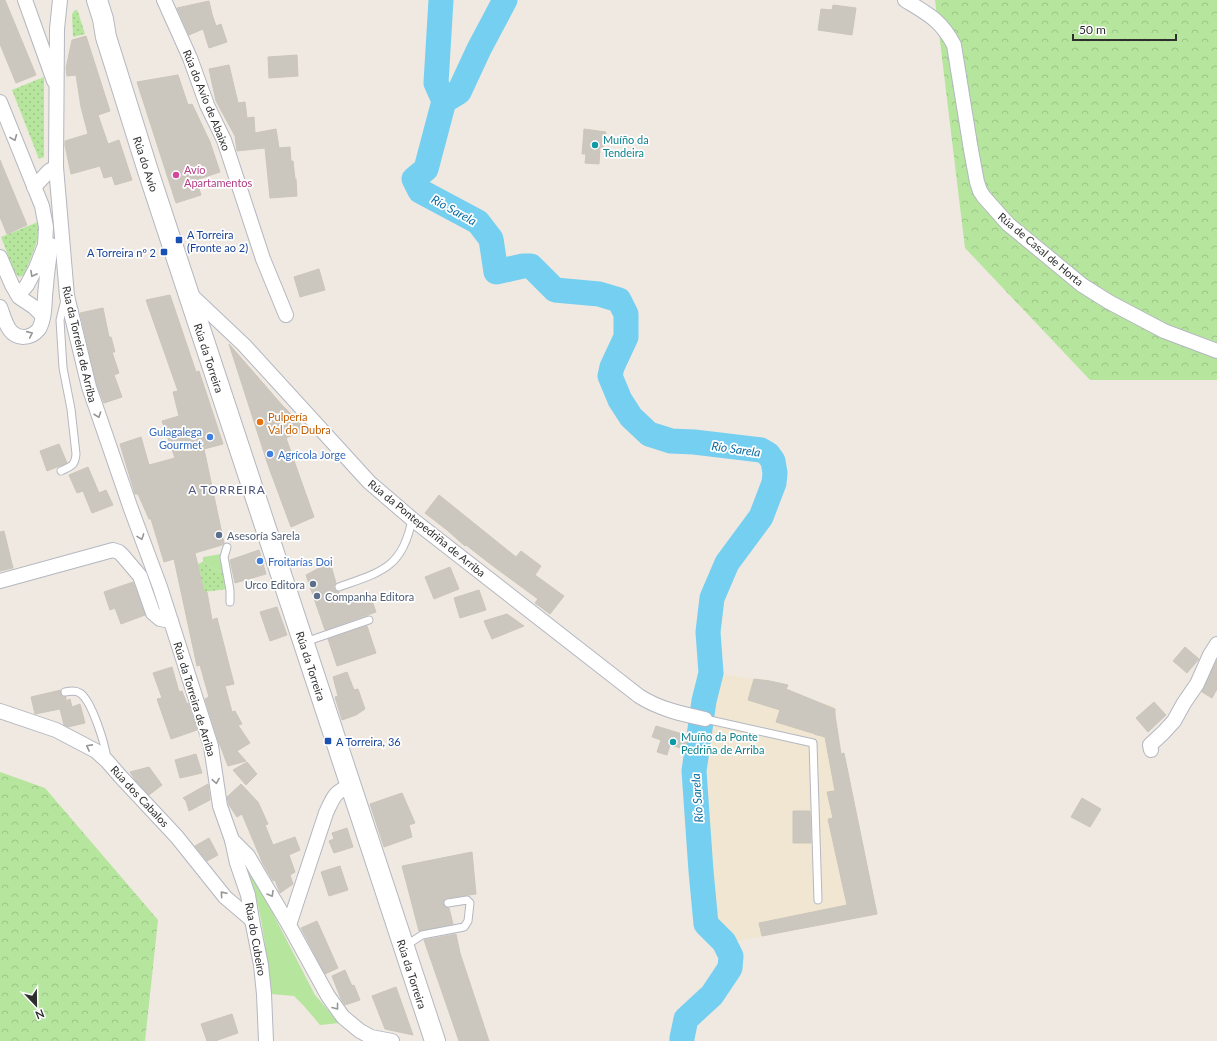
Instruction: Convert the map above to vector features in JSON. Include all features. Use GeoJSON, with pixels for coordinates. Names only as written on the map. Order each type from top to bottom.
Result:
{"type":"FeatureCollection","features":[{"type":"Feature","properties":{"kind":"main road","name":"Rúa do Avío"},"geometry":{"type":"LineString","coordinates":[[86,0],[106,37]]}},
{"type":"Feature","properties":{"kind":"main road","name":"Rúa do Avío"},"geometry":{"type":"LineString","coordinates":[[97,0],[106,37],[187,291]]}},
{"type":"Feature","properties":{"kind":"main road","name":"Rúa da Torreira"},"geometry":{"type":"LineString","coordinates":[[187,291],[435,1041]]}},
{"type":"Feature","properties":{"kind":"street"},"geometry":{"type":"LineString","coordinates":[[25,0],[56,87]]}},
{"type":"Feature","properties":{"kind":"street","name":"Rúa da Torreira de Arriba"},"geometry":{"type":"LineString","coordinates":[[50,0],[57,31]]}},
{"type":"Feature","properties":{"kind":"street","name":"Rúa da Torreira de Arriba"},"geometry":{"type":"LineString","coordinates":[[60,0],[57,31],[56,167],[67,296],[89,387],[171,621],[211,746],[220,806],[232,840],[248,856],[289,925],[328,996],[343,1017],[351,1025],[371,1037],[392,1041]]}},
{"type":"Feature","properties":{"kind":"street","name":"Rúa do Avío de Abaixo"},"geometry":{"type":"LineString","coordinates":[[164,0],[190,58],[207,105],[224,140],[263,259],[286,315]]}},
{"type":"Feature","properties":{"kind":"street","name":"Rúa de Casal de Horta"},"geometry":{"type":"LineString","coordinates":[[905,0],[934,18],[947,32],[954,45],[977,182],[984,198],[995,211],[1008,224],[1076,280],[1102,298],[1164,332],[1217,351]]}},
{"type":"Feature","properties":{"kind":"street"},"geometry":{"type":"LineString","coordinates":[[35,26],[44,36],[51,37],[57,31]]}},
{"type":"Feature","properties":{"kind":"street"},"geometry":{"type":"LineString","coordinates":[[0,102],[42,206],[46,227],[45,245],[36,268],[27,285],[23,290],[17,293]]}},
{"type":"Feature","properties":{"kind":"street"},"geometry":{"type":"LineString","coordinates":[[34,187],[49,171],[56,167]]}},
{"type":"Feature","properties":{"kind":"street"},"geometry":{"type":"LineString","coordinates":[[0,307],[13,334],[25,337],[33,334],[39,328],[43,316],[51,243],[59,214],[42,206]]}},
{"type":"Feature","properties":{"kind":"street"},"geometry":{"type":"LineString","coordinates":[[0,257],[19,297],[34,306],[43,316]]}},
{"type":"Feature","properties":{"kind":"street","name":"Rúa da Pontepedriña de Arriba"},"geometry":{"type":"LineString","coordinates":[[187,291],[244,345],[369,482],[412,519],[639,696],[651,703],[679,713],[705,719]]}},
{"type":"Feature","properties":{"kind":"street"},"geometry":{"type":"LineString","coordinates":[[0,581],[113,550],[119,552],[140,576],[153,614],[160,619],[171,621]]}},
{"type":"Feature","properties":{"kind":"street"},"geometry":{"type":"LineString","coordinates":[[1151,750],[1150,745],[1171,724],[1197,684],[1210,655],[1217,644]]}},
{"type":"Feature","properties":{"kind":"street","name":"Rúa dos Cabalos"},"geometry":{"type":"LineString","coordinates":[[0,712],[56,730],[96,751],[177,837],[225,897],[252,920]]}},
{"type":"Feature","properties":{"kind":"street"},"geometry":{"type":"LineString","coordinates":[[289,925],[326,813],[334,795],[350,786]]}},
{"type":"Feature","properties":{"kind":"street","name":"Rúa do Cubeiro"},"geometry":{"type":"LineString","coordinates":[[232,840],[237,863],[248,895],[261,965],[266,1041]]}},
{"type":"Feature","properties":{"kind":"lane"},"geometry":{"type":"LineString","coordinates":[[61,471],[72,466],[76,461],[71,409],[63,368],[60,320],[67,296]]}},
{"type":"Feature","properties":{"kind":"lane"},"geometry":{"type":"LineString","coordinates":[[339,587],[374,574],[387,567],[394,561],[406,544],[412,519]]}},
{"type":"Feature","properties":{"kind":"lane"},"geometry":{"type":"LineString","coordinates":[[227,547],[224,557],[230,590],[230,602]]}},
{"type":"Feature","properties":{"kind":"lane"},"geometry":{"type":"LineString","coordinates":[[303,643],[369,620]]}},
{"type":"Feature","properties":{"kind":"lane"},"geometry":{"type":"LineString","coordinates":[[65,692],[75,691],[81,693],[85,699],[102,736],[107,761]]}},
{"type":"Feature","properties":{"kind":"lane"},"geometry":{"type":"LineString","coordinates":[[705,719],[813,744],[818,900]]}},
{"type":"Feature","properties":{"kind":"lane"},"geometry":{"type":"LineString","coordinates":[[404,948],[422,935],[464,927],[468,921],[470,903],[467,900],[448,903]]}},
{"type":"Feature","properties":{"kind":"shaded area"},"geometry":{"type":"Polygon","coordinates":[[[715,673],[788,685],[786,689],[835,707],[841,753],[844,753],[877,914],[728,943],[712,920],[705,865],[699,778],[707,705],[715,673]]]}},
{"type":"Feature","properties":{"kind":"green space"},"geometry":{"type":"Polygon","coordinates":[[[935,0],[1217,0],[1217,380],[1090,380],[965,248],[935,0]]]}},
{"type":"Feature","properties":{"kind":"green space"},"geometry":{"type":"Polygon","coordinates":[[[75,10],[78,12],[85,34],[73,37],[72,14],[75,10]]]}},
{"type":"Feature","properties":{"kind":"green space"},"geometry":{"type":"Polygon","coordinates":[[[44,77],[44,157],[39,159],[12,90],[44,77]]]}},
{"type":"Feature","properties":{"kind":"green space"},"geometry":{"type":"Polygon","coordinates":[[[38,222],[39,233],[35,247],[25,273],[19,277],[15,273],[1,237],[38,222]]]}},
{"type":"Feature","properties":{"kind":"green space"},"geometry":{"type":"Polygon","coordinates":[[[221,554],[225,575],[203,562],[203,557],[221,554]]]}},
{"type":"Feature","properties":{"kind":"green space"},"geometry":{"type":"Polygon","coordinates":[[[203,562],[225,575],[227,589],[204,592],[198,564],[203,562]]]}},
{"type":"Feature","properties":{"kind":"green space"},"geometry":{"type":"Polygon","coordinates":[[[0,772],[45,788],[158,920],[145,1041],[0,1041],[0,772]]]}},
{"type":"Feature","properties":{"kind":"green space"},"geometry":{"type":"Polygon","coordinates":[[[249,867],[315,995],[339,1023],[320,1025],[294,996],[271,994],[263,930],[247,868],[249,867]]]}},
{"type":"Feature","properties":{"kind":"building"},"geometry":{"type":"Polygon","coordinates":[[[0,0],[5,0],[36,75],[16,83],[0,44],[0,0]]]}},
{"type":"Feature","properties":{"kind":"building"},"geometry":{"type":"Polygon","coordinates":[[[209,1],[216,26],[221,24],[227,42],[209,48],[203,29],[189,35],[177,8],[209,1]]]}},
{"type":"Feature","properties":{"kind":"building"},"geometry":{"type":"Polygon","coordinates":[[[833,5],[856,8],[852,35],[818,30],[821,9],[832,10],[833,5]]]}},
{"type":"Feature","properties":{"kind":"building"},"geometry":{"type":"Polygon","coordinates":[[[86,36],[110,111],[98,115],[108,144],[119,140],[132,180],[115,185],[112,176],[104,178],[100,166],[71,174],[65,145],[65,141],[88,134],[81,107],[76,75],[67,76],[66,68],[72,40],[86,36]]]}},
{"type":"Feature","properties":{"kind":"building"},"geometry":{"type":"Polygon","coordinates":[[[297,55],[298,76],[269,78],[268,57],[297,55]]]}},
{"type":"Feature","properties":{"kind":"building"},"geometry":{"type":"Polygon","coordinates":[[[229,65],[238,103],[245,102],[247,118],[254,117],[255,133],[276,129],[279,148],[290,147],[291,161],[293,161],[296,179],[297,196],[270,198],[265,148],[237,151],[235,136],[216,101],[209,69],[229,65]]]}},
{"type":"Feature","properties":{"kind":"building"},"geometry":{"type":"Polygon","coordinates":[[[178,75],[188,105],[192,104],[210,142],[220,172],[196,180],[201,195],[176,203],[137,82],[178,75]]]}},
{"type":"Feature","properties":{"kind":"building","name":"Muíño da Tendeira"},"geometry":{"type":"Polygon","coordinates":[[[584,129],[606,132],[603,148],[600,147],[599,164],[585,163],[586,154],[582,154],[584,129]]]}},
{"type":"Feature","properties":{"kind":"building"},"geometry":{"type":"Polygon","coordinates":[[[0,160],[27,225],[7,234],[0,217],[0,160]]]}},
{"type":"Feature","properties":{"kind":"building"},"geometry":{"type":"Polygon","coordinates":[[[319,269],[325,290],[300,297],[294,277],[319,269]]]}},
{"type":"Feature","properties":{"kind":"building"},"geometry":{"type":"Polygon","coordinates":[[[170,295],[196,372],[199,371],[223,444],[204,449],[224,543],[222,545],[195,553],[204,592],[207,592],[212,620],[217,618],[234,684],[225,686],[232,712],[235,711],[242,724],[238,725],[250,743],[237,751],[246,761],[228,766],[205,699],[209,697],[200,665],[197,666],[174,559],[164,562],[151,519],[149,519],[138,494],[135,494],[120,444],[141,437],[149,465],[175,458],[162,421],[179,416],[173,392],[178,391],[146,300],[170,295]]]}},
{"type":"Feature","properties":{"kind":"building"},"geometry":{"type":"Polygon","coordinates":[[[103,308],[109,337],[111,337],[115,352],[112,352],[119,373],[114,375],[122,397],[104,403],[97,385],[80,313],[103,308]]]}},
{"type":"Feature","properties":{"kind":"building"},"geometry":{"type":"Polygon","coordinates":[[[229,344],[282,405],[306,429],[286,438],[314,517],[291,527],[268,465],[229,344]]]}},
{"type":"Feature","properties":{"kind":"building"},"geometry":{"type":"Polygon","coordinates":[[[59,444],[67,463],[47,471],[40,451],[59,444]]]}},
{"type":"Feature","properties":{"kind":"building"},"geometry":{"type":"Polygon","coordinates":[[[88,467],[99,493],[106,490],[113,505],[92,513],[83,491],[77,493],[69,475],[88,467]]]}},
{"type":"Feature","properties":{"kind":"building"},"geometry":{"type":"Polygon","coordinates":[[[439,495],[516,557],[521,551],[541,566],[535,575],[564,596],[550,614],[535,603],[538,599],[466,545],[465,546],[425,513],[439,495]]]}},
{"type":"Feature","properties":{"kind":"building"},"geometry":{"type":"Polygon","coordinates":[[[4,531],[13,568],[0,571],[0,532],[4,531]]]}},
{"type":"Feature","properties":{"kind":"building"},"geometry":{"type":"Polygon","coordinates":[[[259,550],[266,574],[235,583],[230,560],[259,550]]]}},
{"type":"Feature","properties":{"kind":"building"},"geometry":{"type":"Polygon","coordinates":[[[330,562],[336,583],[334,588],[339,592],[342,602],[369,592],[376,612],[325,630],[306,575],[330,562]]]}},
{"type":"Feature","properties":{"kind":"building"},"geometry":{"type":"Polygon","coordinates":[[[450,567],[459,589],[434,599],[425,577],[450,567]]]}},
{"type":"Feature","properties":{"kind":"building"},"geometry":{"type":"Polygon","coordinates":[[[133,582],[145,615],[121,624],[115,608],[110,610],[104,592],[133,582]]]}},
{"type":"Feature","properties":{"kind":"building"},"geometry":{"type":"Polygon","coordinates":[[[479,590],[486,610],[460,618],[454,598],[479,590]]]}},
{"type":"Feature","properties":{"kind":"building"},"geometry":{"type":"Polygon","coordinates":[[[277,607],[287,635],[270,641],[260,612],[277,607]]]}},
{"type":"Feature","properties":{"kind":"building"},"geometry":{"type":"Polygon","coordinates":[[[507,614],[524,626],[492,639],[484,621],[507,614]]]}},
{"type":"Feature","properties":{"kind":"building"},"geometry":{"type":"Polygon","coordinates":[[[367,626],[376,653],[337,666],[328,639],[367,626]]]}},
{"type":"Feature","properties":{"kind":"building"},"geometry":{"type":"Polygon","coordinates":[[[1185,647],[1199,659],[1187,673],[1173,661],[1185,647]]]}},
{"type":"Feature","properties":{"kind":"building"},"geometry":{"type":"Polygon","coordinates":[[[1217,660],[1217,689],[1212,698],[1202,692],[1217,660]]]}},
{"type":"Feature","properties":{"kind":"building"},"geometry":{"type":"Polygon","coordinates":[[[172,667],[179,692],[182,691],[187,704],[188,703],[197,730],[171,739],[157,699],[162,698],[153,673],[172,667]]]}},
{"type":"Feature","properties":{"kind":"building"},"geometry":{"type":"Polygon","coordinates":[[[347,672],[354,690],[358,689],[365,709],[356,715],[342,720],[335,697],[338,696],[333,677],[347,672]]]}},
{"type":"Feature","properties":{"kind":"building"},"geometry":{"type":"Polygon","coordinates":[[[754,679],[788,685],[786,689],[835,709],[841,754],[844,753],[877,914],[762,936],[759,923],[847,905],[828,819],[833,818],[827,792],[835,791],[825,737],[776,722],[780,710],[748,700],[754,679]]]}},
{"type":"Feature","properties":{"kind":"building"},"geometry":{"type":"Polygon","coordinates":[[[61,690],[61,695],[66,697],[66,701],[70,699],[72,707],[80,704],[85,723],[68,727],[64,725],[60,709],[35,714],[31,697],[61,690]]]}},
{"type":"Feature","properties":{"kind":"building"},"geometry":{"type":"Polygon","coordinates":[[[1154,702],[1166,715],[1148,732],[1136,718],[1154,702]]]}},
{"type":"Feature","properties":{"kind":"building","name":"Muíño da Ponte Pedriña de Arriba"},"geometry":{"type":"Polygon","coordinates":[[[656,726],[689,736],[684,749],[670,745],[667,755],[657,752],[661,740],[652,737],[656,726]]]}},
{"type":"Feature","properties":{"kind":"building"},"geometry":{"type":"Polygon","coordinates":[[[196,754],[202,773],[180,778],[175,760],[196,754]]]}},
{"type":"Feature","properties":{"kind":"building"},"geometry":{"type":"Polygon","coordinates":[[[247,762],[257,774],[246,785],[233,770],[247,762]]]}},
{"type":"Feature","properties":{"kind":"building"},"geometry":{"type":"Polygon","coordinates":[[[149,767],[162,785],[149,795],[135,780],[130,772],[149,767]]]}},
{"type":"Feature","properties":{"kind":"building"},"geometry":{"type":"Polygon","coordinates":[[[208,784],[210,800],[189,811],[186,801],[183,798],[208,784]]]}},
{"type":"Feature","properties":{"kind":"building"},"geometry":{"type":"Polygon","coordinates":[[[241,784],[258,802],[268,824],[265,825],[273,845],[295,837],[300,850],[289,855],[295,872],[290,875],[293,884],[280,893],[275,880],[273,881],[263,864],[242,814],[237,817],[229,805],[227,797],[241,784]]]}},
{"type":"Feature","properties":{"kind":"building"},"geometry":{"type":"Polygon","coordinates":[[[402,793],[415,823],[409,825],[412,837],[384,847],[370,804],[402,793]]]}},
{"type":"Feature","properties":{"kind":"building"},"geometry":{"type":"Polygon","coordinates":[[[1082,798],[1101,809],[1090,827],[1071,817],[1082,798]]]}},
{"type":"Feature","properties":{"kind":"building"},"geometry":{"type":"Polygon","coordinates":[[[793,811],[810,811],[811,843],[793,843],[793,811]]]}},
{"type":"Feature","properties":{"kind":"building"},"geometry":{"type":"Polygon","coordinates":[[[347,828],[353,847],[334,853],[329,841],[334,839],[332,833],[347,828]]]}},
{"type":"Feature","properties":{"kind":"building"},"geometry":{"type":"Polygon","coordinates":[[[209,838],[218,855],[207,861],[195,846],[209,838]]]}},
{"type":"Feature","properties":{"kind":"building"},"geometry":{"type":"Polygon","coordinates":[[[472,852],[476,894],[445,899],[443,904],[449,908],[453,924],[419,931],[402,866],[472,852]]]}},
{"type":"Feature","properties":{"kind":"building"},"geometry":{"type":"Polygon","coordinates":[[[340,866],[348,890],[329,896],[321,872],[340,866]]]}},
{"type":"Feature","properties":{"kind":"building"},"geometry":{"type":"Polygon","coordinates":[[[317,921],[338,968],[325,974],[301,928],[317,921]]]}},
{"type":"Feature","properties":{"kind":"building"},"geometry":{"type":"Polygon","coordinates":[[[456,934],[460,953],[489,1041],[459,1041],[424,940],[456,934]]]}},
{"type":"Feature","properties":{"kind":"building"},"geometry":{"type":"Polygon","coordinates":[[[345,970],[352,986],[354,985],[360,1000],[345,1005],[332,976],[345,970]]]}},
{"type":"Feature","properties":{"kind":"building"},"geometry":{"type":"Polygon","coordinates":[[[396,987],[413,1035],[385,1029],[372,996],[396,987]]]}},
{"type":"Feature","properties":{"kind":"building"},"geometry":{"type":"Polygon","coordinates":[[[232,1014],[238,1033],[215,1041],[207,1041],[201,1024],[232,1014]]]}},
{"type":"Feature","properties":{"kind":"waterway","name":"Río Sarela"},"geometry":{"type":"LineString","coordinates":[[441,0],[436,83],[444,101],[426,169],[414,179],[420,191],[478,222],[491,239],[496,272],[523,266],[531,266],[555,290],[599,294],[619,300],[626,314],[626,337],[612,367],[610,376],[620,400],[631,417],[649,434],[671,441],[694,442],[761,450],[768,454],[773,461],[775,473],[774,483],[761,517],[727,563],[712,598],[708,632],[711,673],[704,701],[694,771],[706,924],[724,942],[731,956],[730,968],[712,995],[686,1019],[682,1041]]}},
{"type":"Feature","properties":{"kind":"waterway","name":"Río Sarela"},"geometry":{"type":"LineString","coordinates":[[444,101],[459,92],[479,49],[505,0]]}},
{"type":"Feature","properties":{"kind":"place","name":"Muíño da Tendeira"},"geometry":{"type":"Point","coordinates":[595,145]}},
{"type":"Feature","properties":{"kind":"place","name":"Avío Apartamentos"},"geometry":{"type":"Point","coordinates":[176,175]}},
{"type":"Feature","properties":{"kind":"place","name":"A Torreira (Fronte ao 2)"},"geometry":{"type":"Point","coordinates":[179,240]}},
{"type":"Feature","properties":{"kind":"place","name":"A Torreira nº 2"},"geometry":{"type":"Point","coordinates":[164,252]}},
{"type":"Feature","properties":{"kind":"place","name":"Pulpería Val do Dubra"},"geometry":{"type":"Point","coordinates":[260,422]}},
{"type":"Feature","properties":{"kind":"place","name":"Gulagalega Gourmet"},"geometry":{"type":"Point","coordinates":[210,437]}},
{"type":"Feature","properties":{"kind":"place","name":"Agrícola Jorge"},"geometry":{"type":"Point","coordinates":[270,454]}},
{"type":"Feature","properties":{"kind":"place","name":"Asesoría Sarela"},"geometry":{"type":"Point","coordinates":[219,535]}},
{"type":"Feature","properties":{"kind":"place","name":"Froitarías Doi"},"geometry":{"type":"Point","coordinates":[260,561]}},
{"type":"Feature","properties":{"kind":"place","name":"Urco Editora"},"geometry":{"type":"Point","coordinates":[313,584]}},
{"type":"Feature","properties":{"kind":"place","name":"Companha Editora"},"geometry":{"type":"Point","coordinates":[317,596]}},
{"type":"Feature","properties":{"kind":"place","name":"A Torreira, 36"},"geometry":{"type":"Point","coordinates":[328,741]}},
{"type":"Feature","properties":{"kind":"place","name":"Muíño da Ponte Pedriña de Arriba"},"geometry":{"type":"Point","coordinates":[673,742]}},
{"type":"Feature","properties":{"kind":"district","name":"A TORREIRA"},"geometry":{"type":"Point","coordinates":[227,489]}}]}
